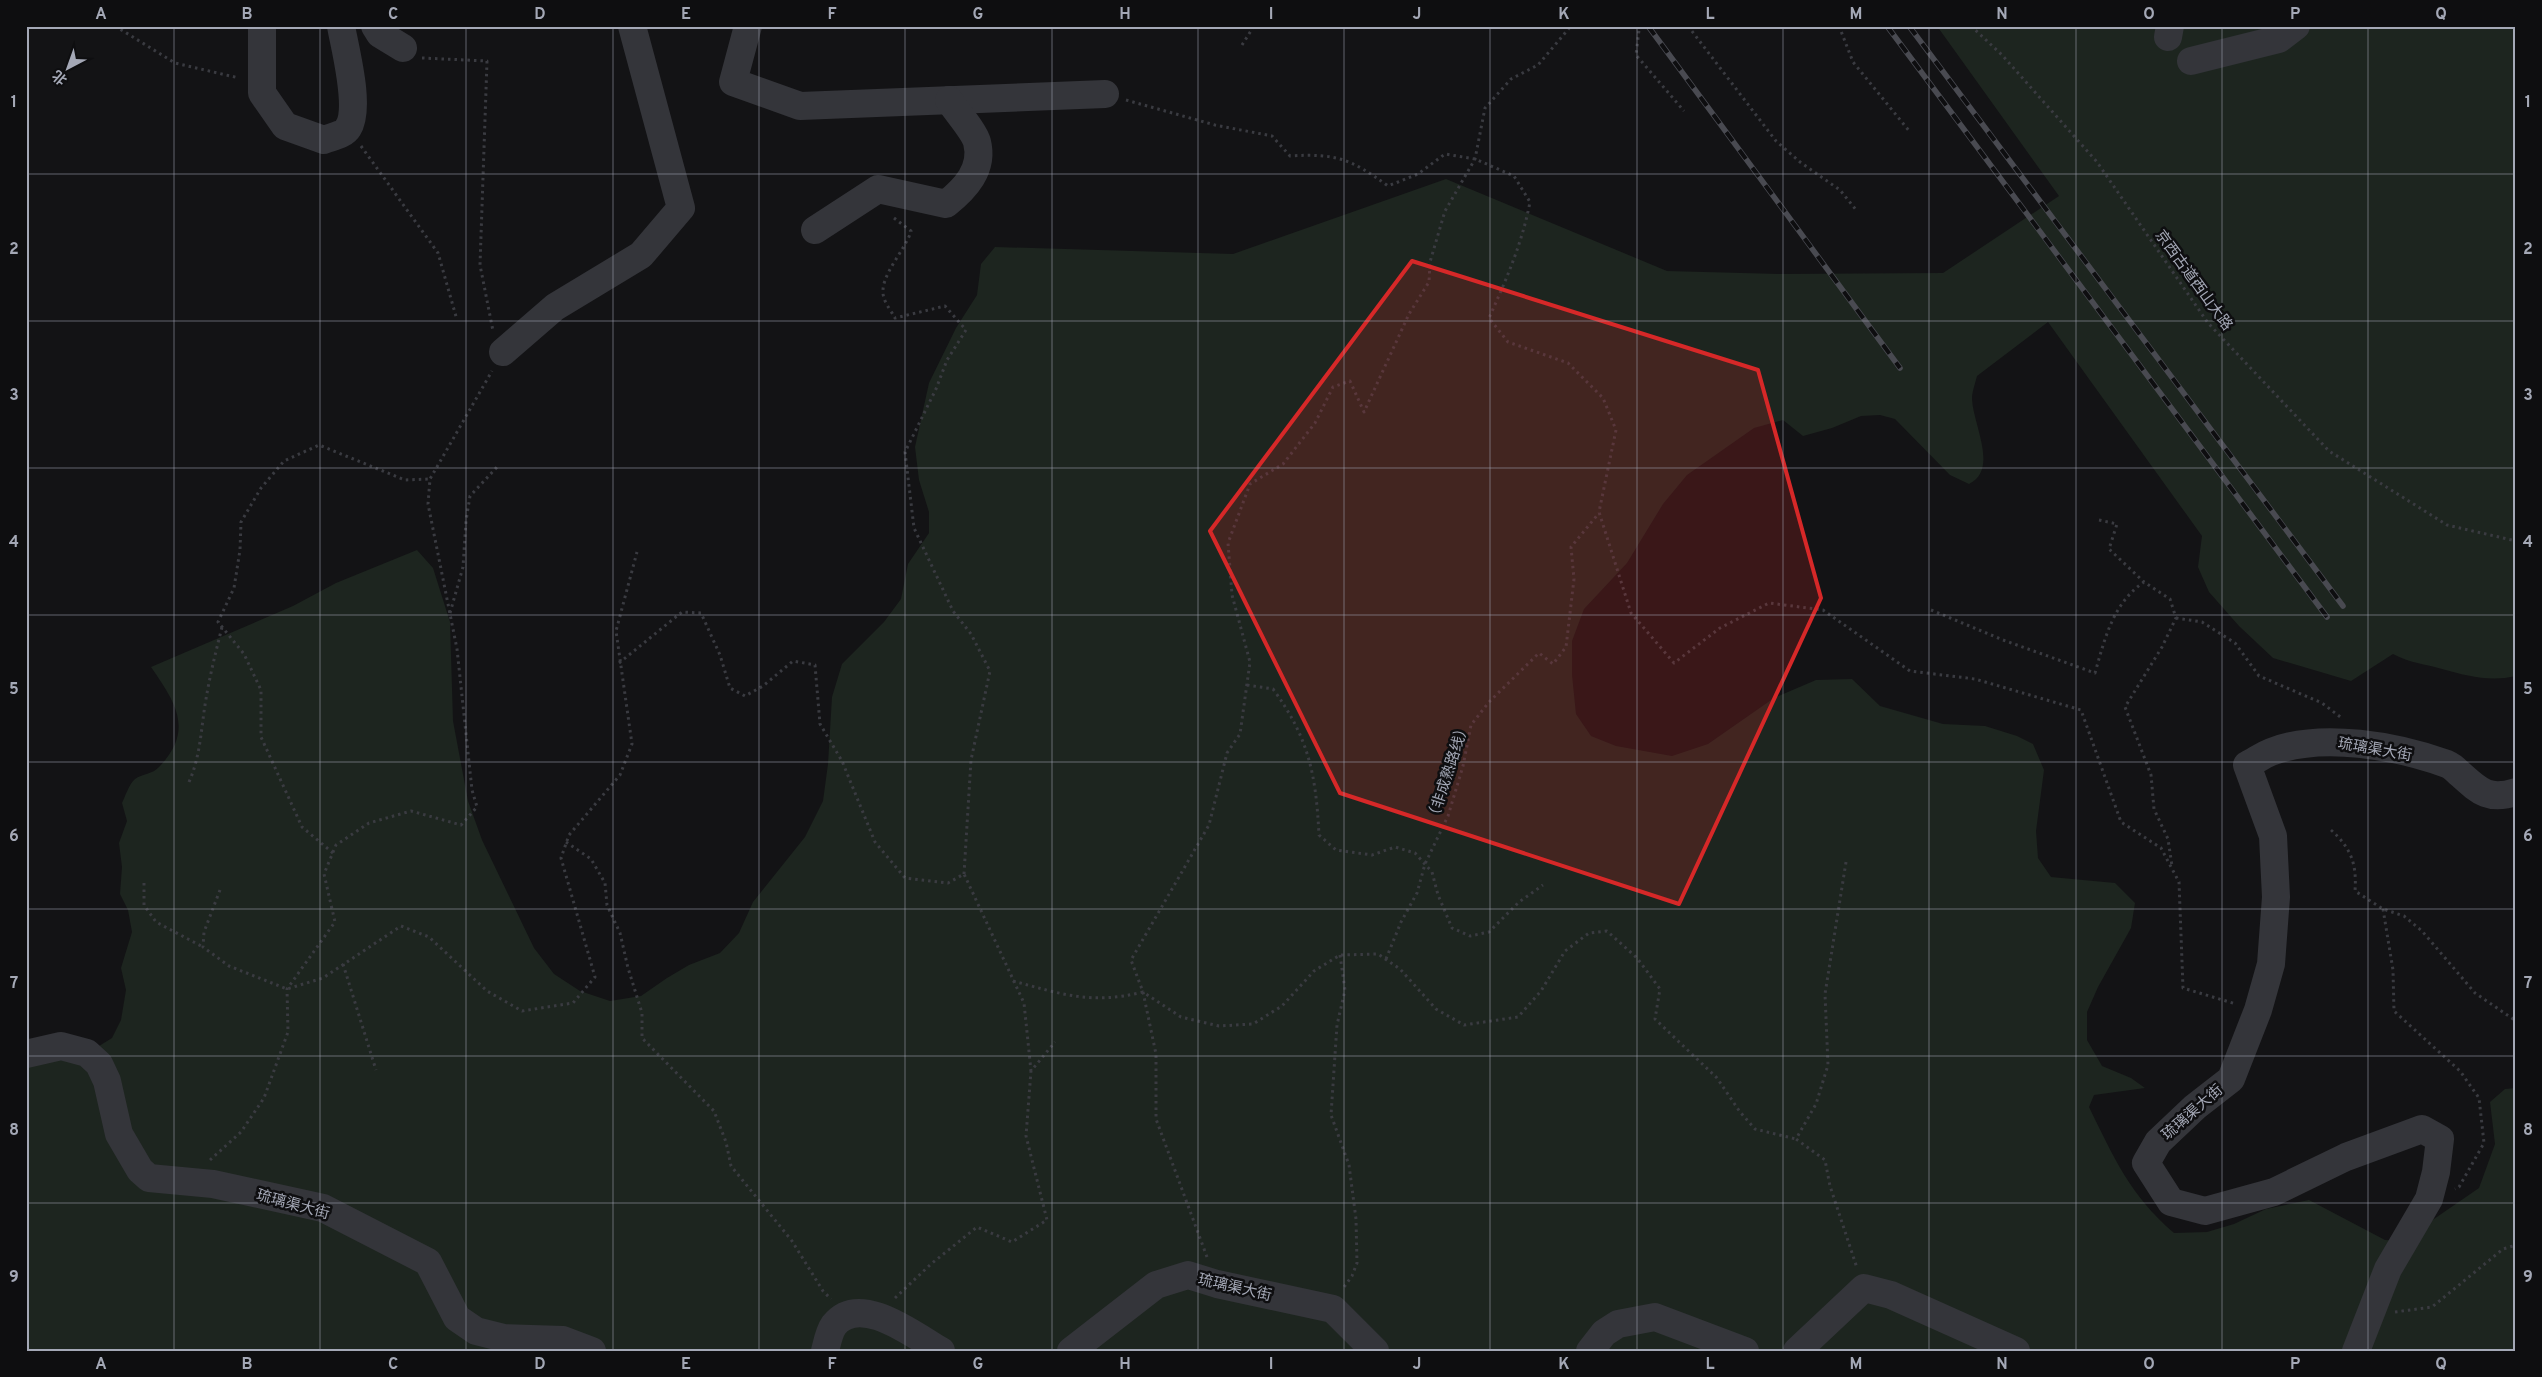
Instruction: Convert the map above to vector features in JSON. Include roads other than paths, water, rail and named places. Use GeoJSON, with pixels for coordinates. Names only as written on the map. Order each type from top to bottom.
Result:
{"type":"FeatureCollection","features":[{"type":"Feature","properties":{"kind":"street"},"geometry":{"type":"LineString","coordinates":[[262,26],[262,93],[286,126],[324,140],[349,128],[354,103],[341,26]]}},
{"type":"Feature","properties":{"kind":"street"},"geometry":{"type":"LineString","coordinates":[[375,26],[380,34],[403,48]]}},
{"type":"Feature","properties":{"kind":"street"},"geometry":{"type":"LineString","coordinates":[[504,352],[555,307],[641,255],[681,208],[632,26]]}},
{"type":"Feature","properties":{"kind":"street"},"geometry":{"type":"LineString","coordinates":[[748,26],[733,82],[800,106],[1105,94]]}},
{"type":"Feature","properties":{"kind":"street"},"geometry":{"type":"LineString","coordinates":[[2191,61],[2279,39],[2296,26]]}},
{"type":"Feature","properties":{"kind":"street"},"geometry":{"type":"LineString","coordinates":[[815,230],[878,189],[946,204],[966,186],[971,181],[978,160],[977,141],[948,100]]}},
{"type":"Feature","properties":{"kind":"street","name":"琉璃渠大街"},"geometry":{"type":"LineString","coordinates":[[2356,1351],[2388,1269],[2429,1199],[2436,1172],[2440,1139],[2422,1130],[2346,1157],[2265,1194],[2206,1212],[2171,1202],[2146,1164],[2158,1142],[2195,1107],[2231,1078],[2258,1010],[2271,964],[2276,897],[2273,836],[2247,765],[2271,752],[2336,741],[2393,750],[2450,765],[2480,792],[2500,797],[2516,792]]}},
{"type":"Feature","properties":{"kind":"street","name":"琉璃渠大街"},"geometry":{"type":"LineString","coordinates":[[26,1054],[61,1046],[87,1053],[99,1064],[107,1081],[119,1134],[140,1170],[149,1178],[213,1184],[323,1208],[428,1262],[457,1318],[476,1331],[504,1338],[563,1340],[592,1351]]}},
{"type":"Feature","properties":{"kind":"street","name":"琉璃渠大街"},"geometry":{"type":"LineString","coordinates":[[1071,1351],[1156,1285],[1188,1275],[1217,1284],[1333,1309],[1376,1351]]}},
{"type":"Feature","properties":{"kind":"street"},"geometry":{"type":"LineString","coordinates":[[1797,1351],[1864,1288],[1891,1295],[2016,1351]]}},
{"type":"Feature","properties":{"kind":"street"},"geometry":{"type":"LineString","coordinates":[[825,1351],[834,1325],[848,1315],[861,1312],[883,1317],[941,1351]]}},
{"type":"Feature","properties":{"kind":"street"},"geometry":{"type":"LineString","coordinates":[[1590,1351],[1604,1333],[1618,1324],[1655,1317],[1745,1351]]}},
{"type":"Feature","properties":{"kind":"railway"},"geometry":{"type":"LineString","coordinates":[[1648,26],[1900,368]]}},
{"type":"Feature","properties":{"kind":"railway"},"geometry":{"type":"LineString","coordinates":[[1887,26],[2327,617]]}},
{"type":"Feature","properties":{"kind":"railway"},"geometry":{"type":"LineString","coordinates":[[1909,26],[2343,606]]}}]}
